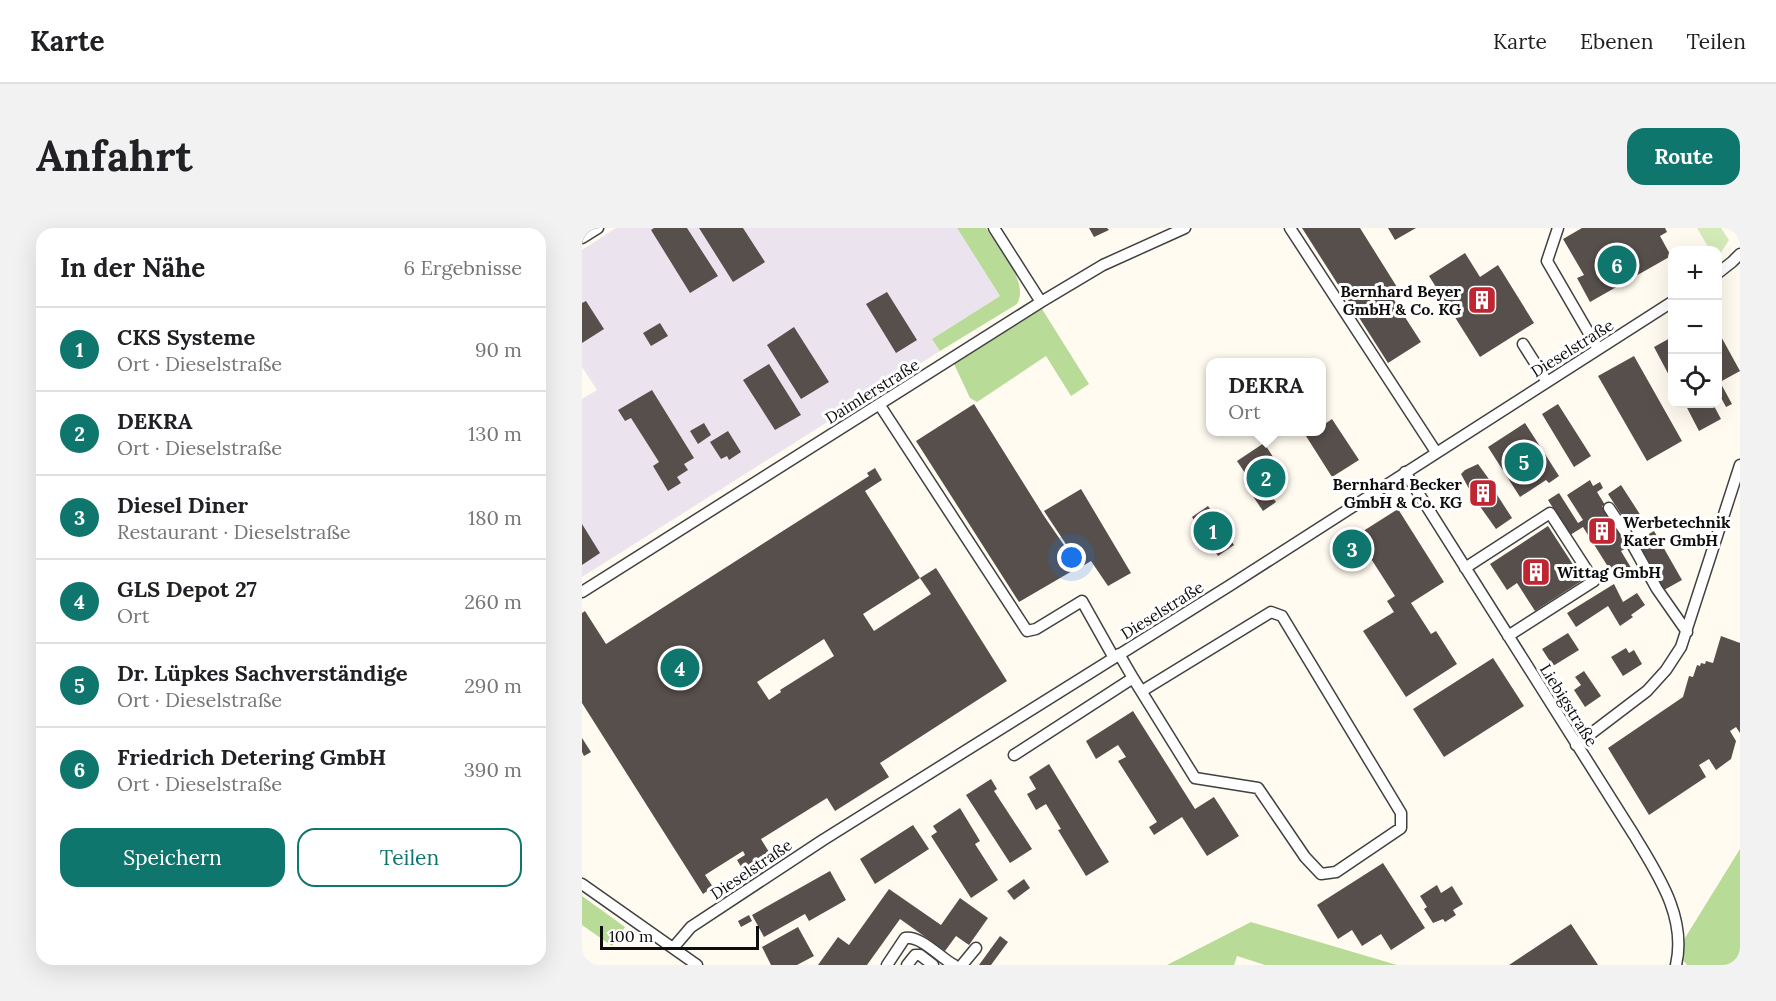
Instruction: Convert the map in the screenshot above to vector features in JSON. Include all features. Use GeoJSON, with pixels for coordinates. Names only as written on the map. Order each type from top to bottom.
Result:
{"type":"FeatureCollection","features":[{"type":"Feature","properties":{"kind":"street"},"geometry":{"type":"LineString","coordinates":[[582,238],[598,228]]}},
{"type":"Feature","properties":{"kind":"street"},"geometry":{"type":"LineString","coordinates":[[994,228],[1041,302]]}},
{"type":"Feature","properties":{"kind":"street","name":"Daimlerstraße"},"geometry":{"type":"LineString","coordinates":[[582,592],[1041,302],[1103,265],[1185,228]]}},
{"type":"Feature","properties":{"kind":"street"},"geometry":{"type":"LineString","coordinates":[[1290,228],[1436,452]]}},
{"type":"Feature","properties":{"kind":"street"},"geometry":{"type":"LineString","coordinates":[[1558,228],[1547,261],[1598,350]]}},
{"type":"Feature","properties":{"kind":"street"},"geometry":{"type":"LineString","coordinates":[[1722,270],[1740,254]]}},
{"type":"Feature","properties":{"kind":"street","name":"Dieselstraße"},"geometry":{"type":"LineString","coordinates":[[673,948],[678,939],[691,927],[823,840],[1117,656],[1668,305]]}},
{"type":"Feature","properties":{"kind":"street"},"geometry":{"type":"LineString","coordinates":[[1523,344],[1547,382]]}},
{"type":"Feature","properties":{"kind":"street"},"geometry":{"type":"LineString","coordinates":[[879,404],[1027,631],[1036,629],[1082,601],[1142,691],[1195,778],[1258,788],[1305,857],[1321,874],[1336,872],[1401,828],[1401,813],[1282,616],[1271,612],[1142,691]]}},
{"type":"Feature","properties":{"kind":"street"},"geometry":{"type":"LineString","coordinates":[[1576,745],[1647,691],[1666,670],[1681,647],[1740,465]]}},
{"type":"Feature","properties":{"kind":"street","name":"Liebigstraße"},"geometry":{"type":"LineString","coordinates":[[1405,472],[1666,890],[1679,937],[1676,965]]}},
{"type":"Feature","properties":{"kind":"street"},"geometry":{"type":"LineString","coordinates":[[1609,508],[1627,535],[1657,590],[1687,632]]}},
{"type":"Feature","properties":{"kind":"street"},"geometry":{"type":"LineString","coordinates":[[1465,568],[1550,513],[1594,582],[1508,636]]}},
{"type":"Feature","properties":{"kind":"street"},"geometry":{"type":"LineString","coordinates":[[1014,755],[1133,678]]}},
{"type":"Feature","properties":{"kind":"street"},"geometry":{"type":"LineString","coordinates":[[582,884],[697,965]]}},
{"type":"Feature","properties":{"kind":"street"},"geometry":{"type":"LineString","coordinates":[[887,965],[905,938],[916,940],[954,965]]}},
{"type":"Feature","properties":{"kind":"street"},"geometry":{"type":"LineString","coordinates":[[962,965],[976,948]]}},
{"type":"Feature","properties":{"kind":"street"},"geometry":{"type":"LineString","coordinates":[[907,965],[915,955],[920,955],[933,965]]}},
{"type":"Feature","properties":{"kind":"shaded area"},"geometry":{"type":"Polygon","coordinates":[[[616,228],[957,228],[1000,296],[932,339],[940,351],[582,577],[582,399],[597,390],[582,367],[582,250],[616,228]]]}},
{"type":"Feature","properties":{"kind":"green space"},"geometry":{"type":"Polygon","coordinates":[[[957,228],[986,228],[1011,265],[1020,295],[1017,304],[940,351],[932,339],[1000,296],[957,228]]]}},
{"type":"Feature","properties":{"kind":"green space"},"geometry":{"type":"Polygon","coordinates":[[[1697,228],[1721,228],[1729,240],[1722,251],[1722,246],[1708,246],[1697,228]]]}},
{"type":"Feature","properties":{"kind":"green space"},"geometry":{"type":"Polygon","coordinates":[[[1042,309],[1089,384],[1071,396],[1046,356],[977,402],[970,398],[954,364],[1042,309]]]}},
{"type":"Feature","properties":{"kind":"green space"},"geometry":{"type":"Polygon","coordinates":[[[1740,849],[1740,965],[1687,965],[1682,959],[1680,946],[1740,849]]]}},
{"type":"Feature","properties":{"kind":"green space"},"geometry":{"type":"Polygon","coordinates":[[[582,896],[625,927],[612,946],[582,925],[582,896]]]}},
{"type":"Feature","properties":{"kind":"green space"},"geometry":{"type":"Polygon","coordinates":[[[1251,922],[1397,965],[1265,965],[1237,956],[1234,965],[1167,965],[1251,922]]]}},
{"type":"Feature","properties":{"kind":"building"},"geometry":{"type":"Polygon","coordinates":[[[654,228],[687,228],[718,276],[690,293],[651,230],[654,228]]]}},
{"type":"Feature","properties":{"kind":"building"},"geometry":{"type":"Polygon","coordinates":[[[699,228],[743,228],[765,262],[733,282],[699,228]]]}},
{"type":"Feature","properties":{"kind":"building"},"geometry":{"type":"Polygon","coordinates":[[[1089,228],[1107,228],[1109,230],[1094,237],[1089,228]]]}},
{"type":"Feature","properties":{"kind":"building"},"geometry":{"type":"Polygon","coordinates":[[[1302,228],[1360,228],[1402,295],[1394,300],[1421,342],[1388,363],[1302,228]]]}},
{"type":"Feature","properties":{"kind":"building"},"geometry":{"type":"Polygon","coordinates":[[[1388,228],[1416,228],[1395,240],[1388,228]]]}},
{"type":"Feature","properties":{"kind":"building"},"geometry":{"type":"Polygon","coordinates":[[[1582,228],[1665,228],[1667,232],[1660,236],[1668,251],[1668,258],[1590,302],[1577,278],[1584,275],[1563,239],[1582,228]]]}},
{"type":"Feature","properties":{"kind":"building","name":"Bernhard Beyer GmbH & Co. KG"},"geometry":{"type":"Polygon","coordinates":[[[1465,253],[1480,277],[1498,265],[1534,323],[1480,357],[1429,276],[1465,253]]]}},
{"type":"Feature","properties":{"kind":"building"},"geometry":{"type":"Polygon","coordinates":[[[887,292],[917,340],[896,353],[866,304],[887,292]]]}},
{"type":"Feature","properties":{"kind":"building"},"geometry":{"type":"Polygon","coordinates":[[[586,301],[604,329],[582,343],[582,303],[586,301]]]}},
{"type":"Feature","properties":{"kind":"building"},"geometry":{"type":"Polygon","coordinates":[[[660,323],[668,336],[651,346],[643,333],[660,323]]]}},
{"type":"Feature","properties":{"kind":"building"},"geometry":{"type":"Polygon","coordinates":[[[794,327],[829,382],[801,399],[767,345],[794,327]]]}},
{"type":"Feature","properties":{"kind":"building"},"geometry":{"type":"Polygon","coordinates":[[[1722,338],[1740,371],[1722,381],[1722,338]]]}},
{"type":"Feature","properties":{"kind":"building"},"geometry":{"type":"Polygon","coordinates":[[[1668,339],[1668,373],[1654,347],[1668,339]]]}},
{"type":"Feature","properties":{"kind":"building"},"geometry":{"type":"Polygon","coordinates":[[[1634,356],[1682,441],[1647,461],[1598,376],[1634,356]]]}},
{"type":"Feature","properties":{"kind":"building"},"geometry":{"type":"Polygon","coordinates":[[[769,364],[801,415],[775,430],[743,380],[769,364]]]}},
{"type":"Feature","properties":{"kind":"building"},"geometry":{"type":"Polygon","coordinates":[[[1722,386],[1732,404],[1726,407],[1722,400],[1722,386]]]}},
{"type":"Feature","properties":{"kind":"building"},"geometry":{"type":"Polygon","coordinates":[[[652,390],[694,458],[684,464],[688,470],[677,477],[681,483],[668,491],[653,466],[659,462],[631,418],[625,421],[618,410],[652,390]]]}},
{"type":"Feature","properties":{"kind":"building"},"geometry":{"type":"Polygon","coordinates":[[[974,404],[1044,516],[1079,567],[1019,602],[916,441],[974,404]]]}},
{"type":"Feature","properties":{"kind":"building"},"geometry":{"type":"Polygon","coordinates":[[[1558,404],[1591,456],[1574,467],[1542,414],[1558,404]]]}},
{"type":"Feature","properties":{"kind":"building"},"geometry":{"type":"Polygon","coordinates":[[[1687,408],[1715,408],[1721,419],[1699,431],[1687,408]]]}},
{"type":"Feature","properties":{"kind":"building"},"geometry":{"type":"Polygon","coordinates":[[[1332,419],[1359,460],[1332,477],[1306,436],[1326,436],[1326,423],[1332,419]]]}},
{"type":"Feature","properties":{"kind":"building"},"geometry":{"type":"Polygon","coordinates":[[[704,423],[711,435],[698,444],[690,431],[704,423]]]}},
{"type":"Feature","properties":{"kind":"building"},"geometry":{"type":"Polygon","coordinates":[[[1525,423],[1559,476],[1549,483],[1546,480],[1520,497],[1488,447],[1525,423]]]}},
{"type":"Feature","properties":{"kind":"building"},"geometry":{"type":"Polygon","coordinates":[[[728,431],[741,452],[729,460],[727,456],[721,459],[710,442],[728,431]]]}},
{"type":"Feature","properties":{"kind":"building"},"geometry":{"type":"Polygon","coordinates":[[[1264,443],[1286,477],[1273,486],[1276,490],[1270,494],[1276,502],[1263,511],[1244,483],[1249,479],[1237,461],[1264,443]]]}},
{"type":"Feature","properties":{"kind":"building","name":"Bernhard Becker GmbH & Co. KG"},"geometry":{"type":"Polygon","coordinates":[[[1478,464],[1494,486],[1492,487],[1512,518],[1496,529],[1474,498],[1461,474],[1478,464]]]}},
{"type":"Feature","properties":{"kind":"building"},"geometry":{"type":"Polygon","coordinates":[[[875,468],[882,480],[865,491],[920,578],[936,568],[1007,681],[880,763],[889,777],[835,811],[827,798],[761,839],[769,852],[743,870],[737,860],[745,855],[743,851],[705,875],[713,887],[703,894],[582,703],[582,613],[585,611],[606,644],[869,476],[867,473],[875,468]],[[920,578],[863,614],[874,631],[931,594],[920,578]],[[824,639],[757,682],[769,700],[781,692],[780,690],[834,656],[824,639]]]}},
{"type":"Feature","properties":{"kind":"building","name":"Werbetechnik Kater GmbH"},"geometry":{"type":"Polygon","coordinates":[[[1590,480],[1593,486],[1600,482],[1603,488],[1597,492],[1605,505],[1602,506],[1628,547],[1621,551],[1633,571],[1617,581],[1583,527],[1570,535],[1548,500],[1559,493],[1578,523],[1583,520],[1567,495],[1590,480]]]}},
{"type":"Feature","properties":{"kind":"building"},"geometry":{"type":"Polygon","coordinates":[[[1621,485],[1643,519],[1630,528],[1608,494],[1621,485]]]}},
{"type":"Feature","properties":{"kind":"building"},"geometry":{"type":"Polygon","coordinates":[[[1081,489],[1131,573],[1108,586],[1091,561],[1081,567],[1044,511],[1081,489]]]}},
{"type":"Feature","properties":{"kind":"building"},"geometry":{"type":"Polygon","coordinates":[[[1208,506],[1234,545],[1218,556],[1192,517],[1208,506]]]}},
{"type":"Feature","properties":{"kind":"building"},"geometry":{"type":"Polygon","coordinates":[[[1398,509],[1444,582],[1411,603],[1431,634],[1436,631],[1457,664],[1406,697],[1363,631],[1394,612],[1387,601],[1395,596],[1366,551],[1348,562],[1338,547],[1398,509]]]}},
{"type":"Feature","properties":{"kind":"building"},"geometry":{"type":"Polygon","coordinates":[[[582,524],[600,553],[582,565],[582,524]]]}},
{"type":"Feature","properties":{"kind":"building","name":"Wittag GmbH"},"geometry":{"type":"Polygon","coordinates":[[[1548,526],[1583,580],[1535,611],[1517,583],[1507,590],[1490,564],[1548,526]]]}},
{"type":"Feature","properties":{"kind":"building"},"geometry":{"type":"Polygon","coordinates":[[[1654,531],[1682,580],[1664,590],[1637,541],[1654,531]]]}},
{"type":"Feature","properties":{"kind":"building"},"geometry":{"type":"Polygon","coordinates":[[[1614,584],[1623,602],[1637,593],[1645,605],[1620,626],[1608,606],[1576,627],[1567,613],[1614,584]]]}},
{"type":"Feature","properties":{"kind":"building"},"geometry":{"type":"Polygon","coordinates":[[[1568,633],[1579,650],[1553,666],[1542,649],[1568,633]]]}},
{"type":"Feature","properties":{"kind":"building"},"geometry":{"type":"Polygon","coordinates":[[[1721,636],[1740,643],[1740,733],[1736,727],[1730,731],[1736,741],[1731,759],[1716,770],[1709,759],[1699,765],[1706,777],[1649,815],[1608,748],[1683,697],[1689,676],[1693,677],[1697,665],[1705,664],[1706,661],[1713,663],[1721,636]]]}},
{"type":"Feature","properties":{"kind":"building"},"geometry":{"type":"Polygon","coordinates":[[[1626,648],[1629,653],[1634,650],[1642,664],[1623,676],[1611,657],[1626,648]]]}},
{"type":"Feature","properties":{"kind":"building"},"geometry":{"type":"Polygon","coordinates":[[[1493,658],[1524,706],[1444,757],[1413,709],[1493,658]]]}},
{"type":"Feature","properties":{"kind":"building"},"geometry":{"type":"Polygon","coordinates":[[[1584,671],[1601,696],[1585,707],[1574,690],[1581,685],[1575,677],[1584,671]]]}},
{"type":"Feature","properties":{"kind":"building"},"geometry":{"type":"Polygon","coordinates":[[[1133,711],[1195,809],[1214,797],[1239,836],[1207,856],[1182,817],[1154,835],[1149,827],[1157,822],[1118,761],[1126,757],[1118,745],[1096,759],[1086,741],[1133,711]]]}},
{"type":"Feature","properties":{"kind":"building"},"geometry":{"type":"Polygon","coordinates":[[[582,738],[591,752],[584,756],[582,752],[582,738]]]}},
{"type":"Feature","properties":{"kind":"building"},"geometry":{"type":"Polygon","coordinates":[[[1049,764],[1109,862],[1086,876],[1058,830],[1061,829],[1046,804],[1036,810],[1027,794],[1036,789],[1029,777],[1049,764]]]}},
{"type":"Feature","properties":{"kind":"building"},"geometry":{"type":"Polygon","coordinates":[[[991,779],[997,789],[994,791],[1032,849],[1010,863],[966,795],[991,779]]]}},
{"type":"Feature","properties":{"kind":"building"},"geometry":{"type":"Polygon","coordinates":[[[960,808],[980,841],[975,844],[998,880],[971,898],[931,836],[937,832],[933,826],[960,808]]]}},
{"type":"Feature","properties":{"kind":"building"},"geometry":{"type":"Polygon","coordinates":[[[913,825],[929,849],[875,884],[860,859],[913,825]]]}},
{"type":"Feature","properties":{"kind":"building"},"geometry":{"type":"Polygon","coordinates":[[[1383,863],[1425,928],[1391,950],[1381,934],[1362,946],[1352,930],[1338,939],[1317,905],[1383,863]]]}},
{"type":"Feature","properties":{"kind":"building"},"geometry":{"type":"Polygon","coordinates":[[[830,871],[846,900],[809,921],[805,914],[764,937],[752,915],[830,871]]]}},
{"type":"Feature","properties":{"kind":"building"},"geometry":{"type":"Polygon","coordinates":[[[1024,879],[1030,888],[1014,900],[1007,891],[1024,879]]]}},
{"type":"Feature","properties":{"kind":"building"},"geometry":{"type":"Polygon","coordinates":[[[1437,885],[1441,893],[1452,886],[1463,904],[1453,910],[1456,915],[1445,922],[1443,919],[1433,923],[1424,909],[1427,907],[1420,896],[1437,885]]]}},
{"type":"Feature","properties":{"kind":"building"},"geometry":{"type":"Polygon","coordinates":[[[889,889],[941,925],[960,898],[988,918],[969,945],[956,936],[945,951],[900,919],[867,965],[818,965],[838,937],[849,945],[889,889]]]}},
{"type":"Feature","properties":{"kind":"building"},"geometry":{"type":"Polygon","coordinates":[[[749,915],[752,921],[741,927],[738,921],[749,915]]]}},
{"type":"Feature","properties":{"kind":"building"},"geometry":{"type":"Polygon","coordinates":[[[1571,924],[1598,965],[1509,965],[1571,924]]]}},
{"type":"Feature","properties":{"kind":"building"},"geometry":{"type":"Polygon","coordinates":[[[798,927],[814,956],[797,965],[771,965],[762,947],[798,927]]]}},
{"type":"Feature","properties":{"kind":"building"},"geometry":{"type":"Polygon","coordinates":[[[1000,936],[1008,942],[991,965],[979,965],[1000,936]]]}},
{"type":"Feature","properties":{"kind":"place","name":"Friedrich Detering GmbH"},"geometry":{"type":"Point","coordinates":[1617,265]}},
{"type":"Feature","properties":{"kind":"place","name":"Bernhard Beyer GmbH & Co. KG"},"geometry":{"type":"Point","coordinates":[1482,300]}},
{"type":"Feature","properties":{"kind":"place","name":"Dr. Lüpkes Sachverständige"},"geometry":{"type":"Point","coordinates":[1524,462]}},
{"type":"Feature","properties":{"kind":"place","name":"DEKRA"},"geometry":{"type":"Point","coordinates":[1266,478]}},
{"type":"Feature","properties":{"kind":"place","name":"Bernhard Becker GmbH & Co. KG"},"geometry":{"type":"Point","coordinates":[1483,493]}},
{"type":"Feature","properties":{"kind":"place","name":"CKS Systeme"},"geometry":{"type":"Point","coordinates":[1213,531]}},
{"type":"Feature","properties":{"kind":"place","name":"Werbetechnik Kater GmbH"},"geometry":{"type":"Point","coordinates":[1602,531]}},
{"type":"Feature","properties":{"kind":"place","name":"Diesel Diner"},"geometry":{"type":"Point","coordinates":[1352,549]}},
{"type":"Feature","properties":{"kind":"place","name":"Wittag GmbH"},"geometry":{"type":"Point","coordinates":[1536,572]}},
{"type":"Feature","properties":{"kind":"place","name":"GLS Depot 27"},"geometry":{"type":"Point","coordinates":[680,668]}}]}
